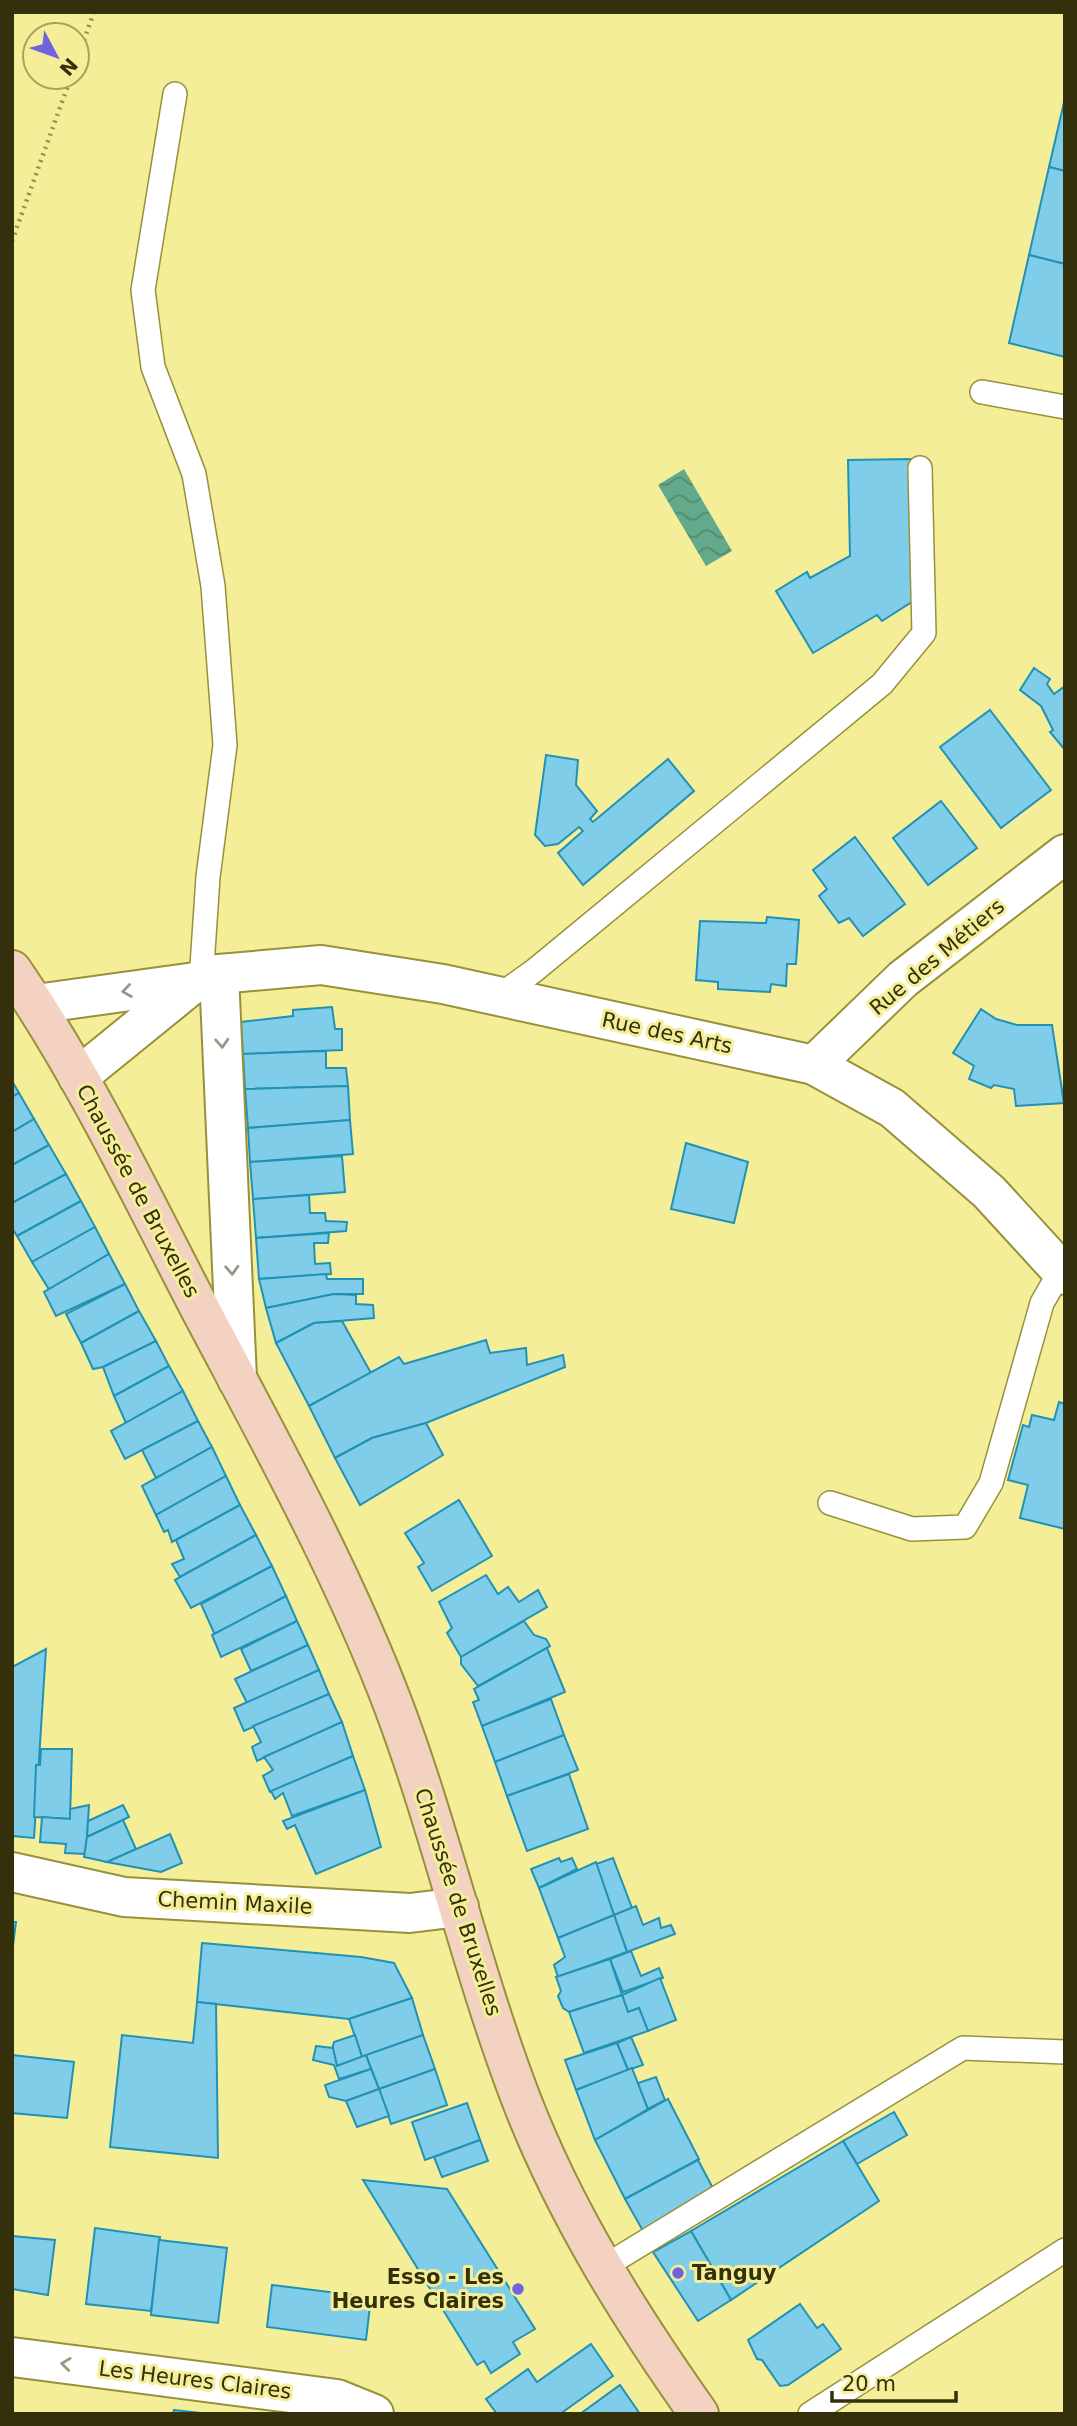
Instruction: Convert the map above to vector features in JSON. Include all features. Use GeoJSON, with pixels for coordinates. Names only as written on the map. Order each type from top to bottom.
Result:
{"type":"FeatureCollection","features":[{"type":"Feature","properties":{"kind":"main road","name":"Chaussée de Bruxelles"},"geometry":{"type":"LineString","coordinates":[[12,970],[36,1004],[78,1077],[237,1379],[373,1651],[396,1713],[521,2098],[555,2177],[602,2268],[635,2323],[699,2414]]}},
{"type":"Feature","properties":{"kind":"street","name":"Rue des Métiers"},"geometry":{"type":"LineString","coordinates":[[814,1065],[903,979],[1065,854]]}},
{"type":"Feature","properties":{"kind":"street","name":"Rue des Arts"},"geometry":{"type":"LineString","coordinates":[[36,1004],[321,965],[499,996],[814,1065],[892,1108],[989,1192],[1063,1272]]}},
{"type":"Feature","properties":{"kind":"street"},"geometry":{"type":"LineString","coordinates":[[78,1077],[205,979]]}},
{"type":"Feature","properties":{"kind":"street","name":"Chaussée de Bruxelles"},"geometry":{"type":"LineString","coordinates":[[205,979],[237,1379]]}},
{"type":"Feature","properties":{"kind":"street","name":"Chemin Maxile"},"geometry":{"type":"LineString","coordinates":[[12,1872],[124,1897],[410,1913],[459,1907]]}},
{"type":"Feature","properties":{"kind":"street","name":"Les Heures Claires"},"geometry":{"type":"LineString","coordinates":[[12,2357],[337,2399],[374,2414]]}},
{"type":"Feature","properties":{"kind":"lane"},"geometry":{"type":"LineString","coordinates":[[175,94],[143,290],[153,368],[194,474],[213,586],[225,745],[208,877],[205,979]]}},
{"type":"Feature","properties":{"kind":"lane"},"geometry":{"type":"LineString","coordinates":[[982,392],[1065,407]]}},
{"type":"Feature","properties":{"kind":"lane"},"geometry":{"type":"LineString","coordinates":[[499,996],[535,970],[882,684],[924,633],[920,468]]}},
{"type":"Feature","properties":{"kind":"lane"},"geometry":{"type":"LineString","coordinates":[[830,1503],[912,1529],[965,1527],[991,1483],[1041,1303],[1063,1272]]}},
{"type":"Feature","properties":{"kind":"lane"},"geometry":{"type":"LineString","coordinates":[[602,2268],[963,2048],[1065,2052]]}},
{"type":"Feature","properties":{"kind":"lane"},"geometry":{"type":"LineString","coordinates":[[810,2414],[1065,2250]]}},
{"type":"Feature","properties":{"kind":"path"},"geometry":{"type":"LineString","coordinates":[[12,241],[66,91]]}},
{"type":"Feature","properties":{"kind":"water"},"geometry":{"type":"Polygon","coordinates":[[[684,469],[732,551],[706,566],[658,485],[684,469]]]}},
{"type":"Feature","properties":{"kind":"building"},"geometry":{"type":"Polygon","coordinates":[[[1065,98],[1065,171],[1049,167],[1065,98]]]}},
{"type":"Feature","properties":{"kind":"building"},"geometry":{"type":"Polygon","coordinates":[[[1049,167],[1065,171],[1065,264],[1029,255],[1049,167]]]}},
{"type":"Feature","properties":{"kind":"building"},"geometry":{"type":"Polygon","coordinates":[[[1029,255],[1065,264],[1065,357],[1009,343],[1029,255]]]}},
{"type":"Feature","properties":{"kind":"building"},"geometry":{"type":"Polygon","coordinates":[[[912,459],[918,598],[882,621],[877,615],[813,653],[776,591],[807,572],[810,578],[850,556],[848,460],[912,459]]]}},
{"type":"Feature","properties":{"kind":"building"},"geometry":{"type":"Polygon","coordinates":[[[1034,668],[1050,679],[1047,684],[1054,694],[1065,686],[1065,750],[1050,732],[1053,730],[1041,706],[1020,690],[1034,668]]]}},
{"type":"Feature","properties":{"kind":"building"},"geometry":{"type":"Polygon","coordinates":[[[990,710],[1051,790],[1001,828],[940,747],[990,710]]]}},
{"type":"Feature","properties":{"kind":"building"},"geometry":{"type":"Polygon","coordinates":[[[546,755],[578,760],[576,785],[597,811],[590,819],[593,822],[668,759],[694,791],[583,885],[558,853],[583,831],[579,827],[558,844],[545,846],[535,835],[546,755]]]}},
{"type":"Feature","properties":{"kind":"building"},"geometry":{"type":"Polygon","coordinates":[[[941,801],[977,848],[928,885],[893,838],[941,801]]]}},
{"type":"Feature","properties":{"kind":"building"},"geometry":{"type":"Polygon","coordinates":[[[855,837],[905,904],[863,936],[849,918],[839,923],[819,896],[827,889],[813,870],[855,837]]]}},
{"type":"Feature","properties":{"kind":"building"},"geometry":{"type":"Polygon","coordinates":[[[767,917],[799,920],[796,964],[787,964],[786,986],[771,984],[770,992],[718,989],[718,982],[696,980],[700,921],[766,923],[767,917]]]}},
{"type":"Feature","properties":{"kind":"building"},"geometry":{"type":"Polygon","coordinates":[[[332,1007],[335,1029],[342,1029],[342,1050],[243,1054],[241,1022],[293,1016],[293,1010],[332,1007]]]}},
{"type":"Feature","properties":{"kind":"building"},"geometry":{"type":"Polygon","coordinates":[[[981,1009],[996,1019],[1017,1025],[1052,1025],[1064,1103],[1016,1106],[1014,1089],[994,1085],[991,1088],[969,1079],[974,1066],[953,1053],[981,1009]]]}},
{"type":"Feature","properties":{"kind":"building"},"geometry":{"type":"Polygon","coordinates":[[[326,1051],[326,1068],[346,1068],[348,1086],[245,1089],[243,1054],[326,1051]]]}},
{"type":"Feature","properties":{"kind":"building"},"geometry":{"type":"Polygon","coordinates":[[[12,1081],[19,1093],[12,1097],[12,1081]]]}},
{"type":"Feature","properties":{"kind":"building"},"geometry":{"type":"Polygon","coordinates":[[[348,1086],[350,1120],[248,1128],[245,1089],[348,1086]]]}},
{"type":"Feature","properties":{"kind":"building"},"geometry":{"type":"Polygon","coordinates":[[[19,1093],[34,1119],[12,1132],[12,1097],[19,1093]]]}},
{"type":"Feature","properties":{"kind":"building"},"geometry":{"type":"Polygon","coordinates":[[[34,1119],[49,1145],[12,1165],[12,1132],[34,1119]]]}},
{"type":"Feature","properties":{"kind":"building"},"geometry":{"type":"Polygon","coordinates":[[[350,1120],[353,1154],[250,1162],[248,1128],[350,1120]]]}},
{"type":"Feature","properties":{"kind":"building"},"geometry":{"type":"Polygon","coordinates":[[[686,1143],[748,1162],[734,1223],[671,1209],[686,1143]]]}},
{"type":"Feature","properties":{"kind":"building"},"geometry":{"type":"Polygon","coordinates":[[[49,1145],[66,1174],[12,1203],[12,1165],[49,1145]]]}},
{"type":"Feature","properties":{"kind":"building"},"geometry":{"type":"Polygon","coordinates":[[[342,1156],[345,1192],[253,1199],[250,1162],[342,1156]]]}},
{"type":"Feature","properties":{"kind":"building"},"geometry":{"type":"Polygon","coordinates":[[[66,1174],[81,1201],[17,1236],[12,1228],[12,1203],[66,1174]]]}},
{"type":"Feature","properties":{"kind":"building"},"geometry":{"type":"Polygon","coordinates":[[[309,1195],[310,1213],[325,1213],[326,1221],[347,1222],[346,1231],[256,1238],[253,1199],[309,1195]]]}},
{"type":"Feature","properties":{"kind":"building"},"geometry":{"type":"Polygon","coordinates":[[[81,1201],[95,1227],[32,1262],[17,1236],[81,1201]]]}},
{"type":"Feature","properties":{"kind":"building"},"geometry":{"type":"Polygon","coordinates":[[[95,1227],[109,1254],[50,1291],[32,1262],[95,1227]]]}},
{"type":"Feature","properties":{"kind":"building"},"geometry":{"type":"Polygon","coordinates":[[[329,1233],[328,1243],[314,1243],[315,1264],[330,1263],[331,1274],[259,1279],[256,1238],[329,1233]]]}},
{"type":"Feature","properties":{"kind":"building"},"geometry":{"type":"Polygon","coordinates":[[[109,1254],[125,1284],[56,1316],[44,1292],[109,1254]]]}},
{"type":"Feature","properties":{"kind":"building"},"geometry":{"type":"Polygon","coordinates":[[[326,1274],[327,1279],[363,1279],[363,1294],[334,1294],[266,1308],[259,1279],[326,1274]]]}},
{"type":"Feature","properties":{"kind":"building"},"geometry":{"type":"Polygon","coordinates":[[[125,1284],[139,1311],[81,1343],[66,1314],[125,1284]]]}},
{"type":"Feature","properties":{"kind":"building"},"geometry":{"type":"Polygon","coordinates":[[[334,1294],[356,1295],[356,1304],[373,1305],[374,1318],[314,1323],[276,1343],[266,1308],[334,1294]]]}},
{"type":"Feature","properties":{"kind":"building"},"geometry":{"type":"Polygon","coordinates":[[[139,1311],[156,1341],[103,1367],[93,1369],[81,1343],[139,1311]]]}},
{"type":"Feature","properties":{"kind":"building"},"geometry":{"type":"Polygon","coordinates":[[[342,1321],[371,1373],[309,1406],[276,1343],[314,1323],[342,1321]]]}},
{"type":"Feature","properties":{"kind":"building"},"geometry":{"type":"Polygon","coordinates":[[[486,1340],[490,1353],[526,1348],[527,1365],[563,1355],[565,1367],[426,1423],[372,1438],[335,1458],[309,1406],[399,1357],[404,1364],[486,1340]]]}},
{"type":"Feature","properties":{"kind":"building"},"geometry":{"type":"Polygon","coordinates":[[[156,1341],[169,1366],[114,1396],[103,1367],[156,1341]]]}},
{"type":"Feature","properties":{"kind":"building"},"geometry":{"type":"Polygon","coordinates":[[[169,1366],[183,1391],[126,1423],[114,1396],[169,1366]]]}},
{"type":"Feature","properties":{"kind":"building"},"geometry":{"type":"Polygon","coordinates":[[[183,1391],[198,1421],[125,1459],[111,1431],[183,1391]]]}},
{"type":"Feature","properties":{"kind":"building"},"geometry":{"type":"Polygon","coordinates":[[[1059,1402],[1065,1404],[1065,1529],[1020,1518],[1028,1485],[1008,1480],[1023,1425],[1029,1427],[1032,1415],[1054,1420],[1059,1402]]]}},
{"type":"Feature","properties":{"kind":"building"},"geometry":{"type":"Polygon","coordinates":[[[198,1421],[212,1447],[156,1478],[142,1450],[198,1421]]]}},
{"type":"Feature","properties":{"kind":"building"},"geometry":{"type":"Polygon","coordinates":[[[426,1423],[443,1455],[360,1505],[335,1458],[372,1438],[426,1423]]]}},
{"type":"Feature","properties":{"kind":"building"},"geometry":{"type":"Polygon","coordinates":[[[212,1447],[226,1476],[156,1515],[142,1486],[212,1447]]]}},
{"type":"Feature","properties":{"kind":"building"},"geometry":{"type":"Polygon","coordinates":[[[226,1476],[240,1505],[172,1542],[168,1530],[164,1532],[156,1515],[226,1476]]]}},
{"type":"Feature","properties":{"kind":"building"},"geometry":{"type":"Polygon","coordinates":[[[459,1500],[492,1556],[432,1591],[418,1567],[424,1563],[405,1533],[459,1500]]]}},
{"type":"Feature","properties":{"kind":"building"},"geometry":{"type":"Polygon","coordinates":[[[240,1505],[256,1535],[180,1577],[172,1564],[184,1559],[176,1540],[240,1505]]]}},
{"type":"Feature","properties":{"kind":"building"},"geometry":{"type":"Polygon","coordinates":[[[256,1535],[272,1566],[191,1608],[175,1580],[256,1535]]]}},
{"type":"Feature","properties":{"kind":"building"},"geometry":{"type":"Polygon","coordinates":[[[272,1566],[286,1596],[215,1635],[201,1604],[272,1566]]]}},
{"type":"Feature","properties":{"kind":"building"},"geometry":{"type":"Polygon","coordinates":[[[486,1575],[498,1594],[508,1587],[519,1602],[538,1590],[547,1607],[461,1657],[447,1633],[452,1628],[439,1602],[486,1575]]]}},
{"type":"Feature","properties":{"kind":"building"},"geometry":{"type":"Polygon","coordinates":[[[286,1596],[297,1621],[221,1657],[212,1635],[286,1596]]]}},
{"type":"Feature","properties":{"kind":"building"},"geometry":{"type":"Polygon","coordinates":[[[297,1621],[308,1645],[251,1671],[241,1649],[297,1621]]]}},
{"type":"Feature","properties":{"kind":"building"},"geometry":{"type":"Polygon","coordinates":[[[524,1621],[534,1635],[546,1639],[550,1646],[478,1686],[461,1664],[461,1657],[524,1621]]]}},
{"type":"Feature","properties":{"kind":"building"},"geometry":{"type":"Polygon","coordinates":[[[308,1645],[319,1670],[247,1703],[235,1679],[308,1645]]]}},
{"type":"Feature","properties":{"kind":"building"},"geometry":{"type":"Polygon","coordinates":[[[547,1648],[565,1692],[482,1726],[473,1702],[479,1700],[474,1689],[547,1648]]]}},
{"type":"Feature","properties":{"kind":"building"},"geometry":{"type":"Polygon","coordinates":[[[46,1649],[34,1838],[13,1836],[12,1667],[46,1649]]]}},
{"type":"Feature","properties":{"kind":"building"},"geometry":{"type":"Polygon","coordinates":[[[319,1670],[329,1694],[244,1731],[234,1708],[319,1670]]]}},
{"type":"Feature","properties":{"kind":"building"},"geometry":{"type":"Polygon","coordinates":[[[329,1694],[342,1722],[257,1761],[252,1747],[261,1742],[253,1726],[329,1694]]]}},
{"type":"Feature","properties":{"kind":"building"},"geometry":{"type":"Polygon","coordinates":[[[551,1699],[564,1735],[495,1762],[482,1726],[551,1699]]]}},
{"type":"Feature","properties":{"kind":"building"},"geometry":{"type":"Polygon","coordinates":[[[342,1722],[353,1756],[270,1792],[263,1776],[273,1770],[264,1757],[342,1722]]]}},
{"type":"Feature","properties":{"kind":"building"},"geometry":{"type":"Polygon","coordinates":[[[564,1735],[578,1770],[507,1796],[495,1762],[564,1735]]]}},
{"type":"Feature","properties":{"kind":"building"},"geometry":{"type":"Polygon","coordinates":[[[41,1749],[72,1749],[70,1819],[34,1817],[36,1765],[40,1765],[41,1749]]]}},
{"type":"Feature","properties":{"kind":"building"},"geometry":{"type":"Polygon","coordinates":[[[353,1756],[365,1790],[292,1816],[283,1793],[275,1799],[271,1791],[353,1756]]]}},
{"type":"Feature","properties":{"kind":"building"},"geometry":{"type":"Polygon","coordinates":[[[569,1774],[588,1829],[527,1851],[507,1796],[569,1774]]]}},
{"type":"Feature","properties":{"kind":"building"},"geometry":{"type":"Polygon","coordinates":[[[365,1790],[381,1847],[316,1874],[295,1825],[287,1829],[283,1821],[365,1790]]]}},
{"type":"Feature","properties":{"kind":"building"},"geometry":{"type":"Polygon","coordinates":[[[89,1805],[86,1854],[65,1853],[66,1844],[40,1842],[42,1817],[70,1819],[70,1809],[89,1805]]]}},
{"type":"Feature","properties":{"kind":"building"},"geometry":{"type":"Polygon","coordinates":[[[123,1805],[129,1817],[87,1837],[88,1821],[123,1805]]]}},
{"type":"Feature","properties":{"kind":"building"},"geometry":{"type":"Polygon","coordinates":[[[123,1820],[136,1849],[107,1862],[84,1857],[87,1837],[123,1820]]]}},
{"type":"Feature","properties":{"kind":"building"},"geometry":{"type":"Polygon","coordinates":[[[170,1834],[182,1863],[161,1872],[107,1862],[170,1834]]]}},
{"type":"Feature","properties":{"kind":"building"},"geometry":{"type":"Polygon","coordinates":[[[559,1858],[561,1862],[572,1858],[577,1869],[539,1888],[531,1869],[559,1858]]]}},
{"type":"Feature","properties":{"kind":"building"},"geometry":{"type":"Polygon","coordinates":[[[613,1858],[632,1908],[614,1915],[596,1864],[613,1858]]]}},
{"type":"Feature","properties":{"kind":"building"},"geometry":{"type":"Polygon","coordinates":[[[596,1862],[614,1915],[558,1938],[539,1888],[596,1862]]]}},
{"type":"Feature","properties":{"kind":"building"},"geometry":{"type":"Polygon","coordinates":[[[636,1906],[643,1925],[659,1918],[661,1928],[671,1925],[675,1934],[627,1952],[614,1915],[636,1906]]]}},
{"type":"Feature","properties":{"kind":"building"},"geometry":{"type":"Polygon","coordinates":[[[614,1915],[627,1952],[558,1977],[554,1965],[565,1957],[558,1938],[614,1915]]]}},
{"type":"Feature","properties":{"kind":"building"},"geometry":{"type":"Polygon","coordinates":[[[12,1922],[16,1922],[12,1954],[12,1922]]]}},
{"type":"Feature","properties":{"kind":"building"},"geometry":{"type":"Polygon","coordinates":[[[202,1943],[361,1957],[394,1963],[412,1998],[349,2019],[197,2002],[202,1943]]]}},
{"type":"Feature","properties":{"kind":"building"},"geometry":{"type":"Polygon","coordinates":[[[631,1951],[641,1976],[659,1968],[663,1978],[623,1992],[610,1959],[631,1951]]]}},
{"type":"Feature","properties":{"kind":"building"},"geometry":{"type":"Polygon","coordinates":[[[610,1959],[622,1995],[569,2012],[563,2008],[558,1996],[561,1991],[556,1977],[610,1959]]]}},
{"type":"Feature","properties":{"kind":"building"},"geometry":{"type":"Polygon","coordinates":[[[660,1978],[676,2020],[648,2031],[639,2008],[628,2012],[622,1995],[660,1978]]]}},
{"type":"Feature","properties":{"kind":"building"},"geometry":{"type":"Polygon","coordinates":[[[622,1995],[628,2012],[639,2008],[648,2031],[584,2053],[569,2012],[622,1995]]]}},
{"type":"Feature","properties":{"kind":"building"},"geometry":{"type":"Polygon","coordinates":[[[412,1998],[423,2035],[362,2057],[349,2019],[412,1998]]]}},
{"type":"Feature","properties":{"kind":"building"},"geometry":{"type":"Polygon","coordinates":[[[197,2002],[216,2004],[218,2158],[110,2147],[122,2035],[193,2043],[197,2002]]]}},
{"type":"Feature","properties":{"kind":"building"},"geometry":{"type":"Polygon","coordinates":[[[355,2035],[362,2057],[337,2066],[332,2050],[334,2042],[355,2035]]]}},
{"type":"Feature","properties":{"kind":"building"},"geometry":{"type":"Polygon","coordinates":[[[423,2035],[435,2069],[379,2089],[366,2055],[423,2035]]]}},
{"type":"Feature","properties":{"kind":"building"},"geometry":{"type":"Polygon","coordinates":[[[631,2037],[643,2065],[628,2070],[617,2043],[631,2037]]]}},
{"type":"Feature","properties":{"kind":"building"},"geometry":{"type":"Polygon","coordinates":[[[617,2043],[628,2070],[576,2090],[565,2060],[617,2043]]]}},
{"type":"Feature","properties":{"kind":"building"},"geometry":{"type":"Polygon","coordinates":[[[316,2046],[333,2048],[337,2066],[366,2055],[371,2069],[339,2079],[334,2065],[313,2060],[316,2046]]]}},
{"type":"Feature","properties":{"kind":"building"},"geometry":{"type":"Polygon","coordinates":[[[12,2055],[74,2062],[67,2118],[12,2113],[12,2055]]]}},
{"type":"Feature","properties":{"kind":"building"},"geometry":{"type":"Polygon","coordinates":[[[632,2068],[648,2109],[595,2140],[576,2090],[632,2068]]]}},
{"type":"Feature","properties":{"kind":"building"},"geometry":{"type":"Polygon","coordinates":[[[371,2069],[379,2089],[346,2101],[329,2097],[325,2085],[371,2069]]]}},
{"type":"Feature","properties":{"kind":"building"},"geometry":{"type":"Polygon","coordinates":[[[435,2069],[447,2105],[391,2124],[379,2089],[435,2069]]]}},
{"type":"Feature","properties":{"kind":"building"},"geometry":{"type":"Polygon","coordinates":[[[656,2077],[665,2100],[648,2109],[638,2083],[656,2077]]]}},
{"type":"Feature","properties":{"kind":"building"},"geometry":{"type":"Polygon","coordinates":[[[379,2089],[389,2116],[357,2127],[346,2101],[379,2089]]]}},
{"type":"Feature","properties":{"kind":"building"},"geometry":{"type":"Polygon","coordinates":[[[668,2099],[699,2159],[625,2199],[595,2140],[668,2099]]]}},
{"type":"Feature","properties":{"kind":"building"},"geometry":{"type":"Polygon","coordinates":[[[467,2103],[480,2140],[425,2160],[412,2122],[467,2103]]]}},
{"type":"Feature","properties":{"kind":"building"},"geometry":{"type":"Polygon","coordinates":[[[894,2112],[907,2135],[857,2164],[843,2141],[894,2112]]]}},
{"type":"Feature","properties":{"kind":"building"},"geometry":{"type":"Polygon","coordinates":[[[480,2140],[488,2161],[442,2177],[434,2157],[480,2140]]]}},
{"type":"Feature","properties":{"kind":"building"},"geometry":{"type":"Polygon","coordinates":[[[843,2141],[879,2201],[731,2300],[691,2231],[843,2141]]]}},
{"type":"Feature","properties":{"kind":"building"},"geometry":{"type":"Polygon","coordinates":[[[698,2160],[715,2192],[643,2231],[625,2199],[698,2160]]]}},
{"type":"Feature","properties":{"kind":"building"},"geometry":{"type":"Polygon","coordinates":[[[363,2180],[447,2189],[535,2329],[513,2342],[520,2354],[491,2373],[484,2361],[477,2365],[363,2180]]]}},
{"type":"Feature","properties":{"kind":"building"},"geometry":{"type":"Polygon","coordinates":[[[95,2228],[160,2237],[151,2311],[86,2304],[95,2228]]]}},
{"type":"Feature","properties":{"kind":"building"},"geometry":{"type":"Polygon","coordinates":[[[691,2231],[731,2300],[698,2321],[653,2252],[691,2231]]]}},
{"type":"Feature","properties":{"kind":"building"},"geometry":{"type":"Polygon","coordinates":[[[12,2236],[55,2240],[48,2295],[12,2289],[12,2236]]]}},
{"type":"Feature","properties":{"kind":"building"},"geometry":{"type":"Polygon","coordinates":[[[159,2240],[227,2248],[218,2323],[151,2315],[159,2240]]]}},
{"type":"Feature","properties":{"kind":"building"},"geometry":{"type":"Polygon","coordinates":[[[272,2285],[371,2297],[366,2340],[267,2327],[272,2285]]]}},
{"type":"Feature","properties":{"kind":"building"},"geometry":{"type":"Polygon","coordinates":[[[800,2304],[817,2328],[823,2324],[841,2349],[788,2385],[780,2386],[762,2360],[757,2359],[748,2340],[800,2304]]]}},
{"type":"Feature","properties":{"kind":"building"},"geometry":{"type":"Polygon","coordinates":[[[591,2344],[613,2376],[560,2414],[497,2414],[486,2399],[528,2369],[537,2382],[591,2344]]]}},
{"type":"Feature","properties":{"kind":"building"},"geometry":{"type":"Polygon","coordinates":[[[620,2385],[640,2414],[580,2414],[620,2385]]]}},
{"type":"Feature","properties":{"kind":"building"},"geometry":{"type":"Polygon","coordinates":[[[174,2410],[200,2413],[200,2414],[173,2414],[174,2410]]]}},
{"type":"Feature","properties":{"kind":"place","name":"Tanguy"},"geometry":{"type":"Point","coordinates":[678,2273]}},
{"type":"Feature","properties":{"kind":"place","name":"Esso - Les Heures Claires"},"geometry":{"type":"Point","coordinates":[518,2289]}}]}
